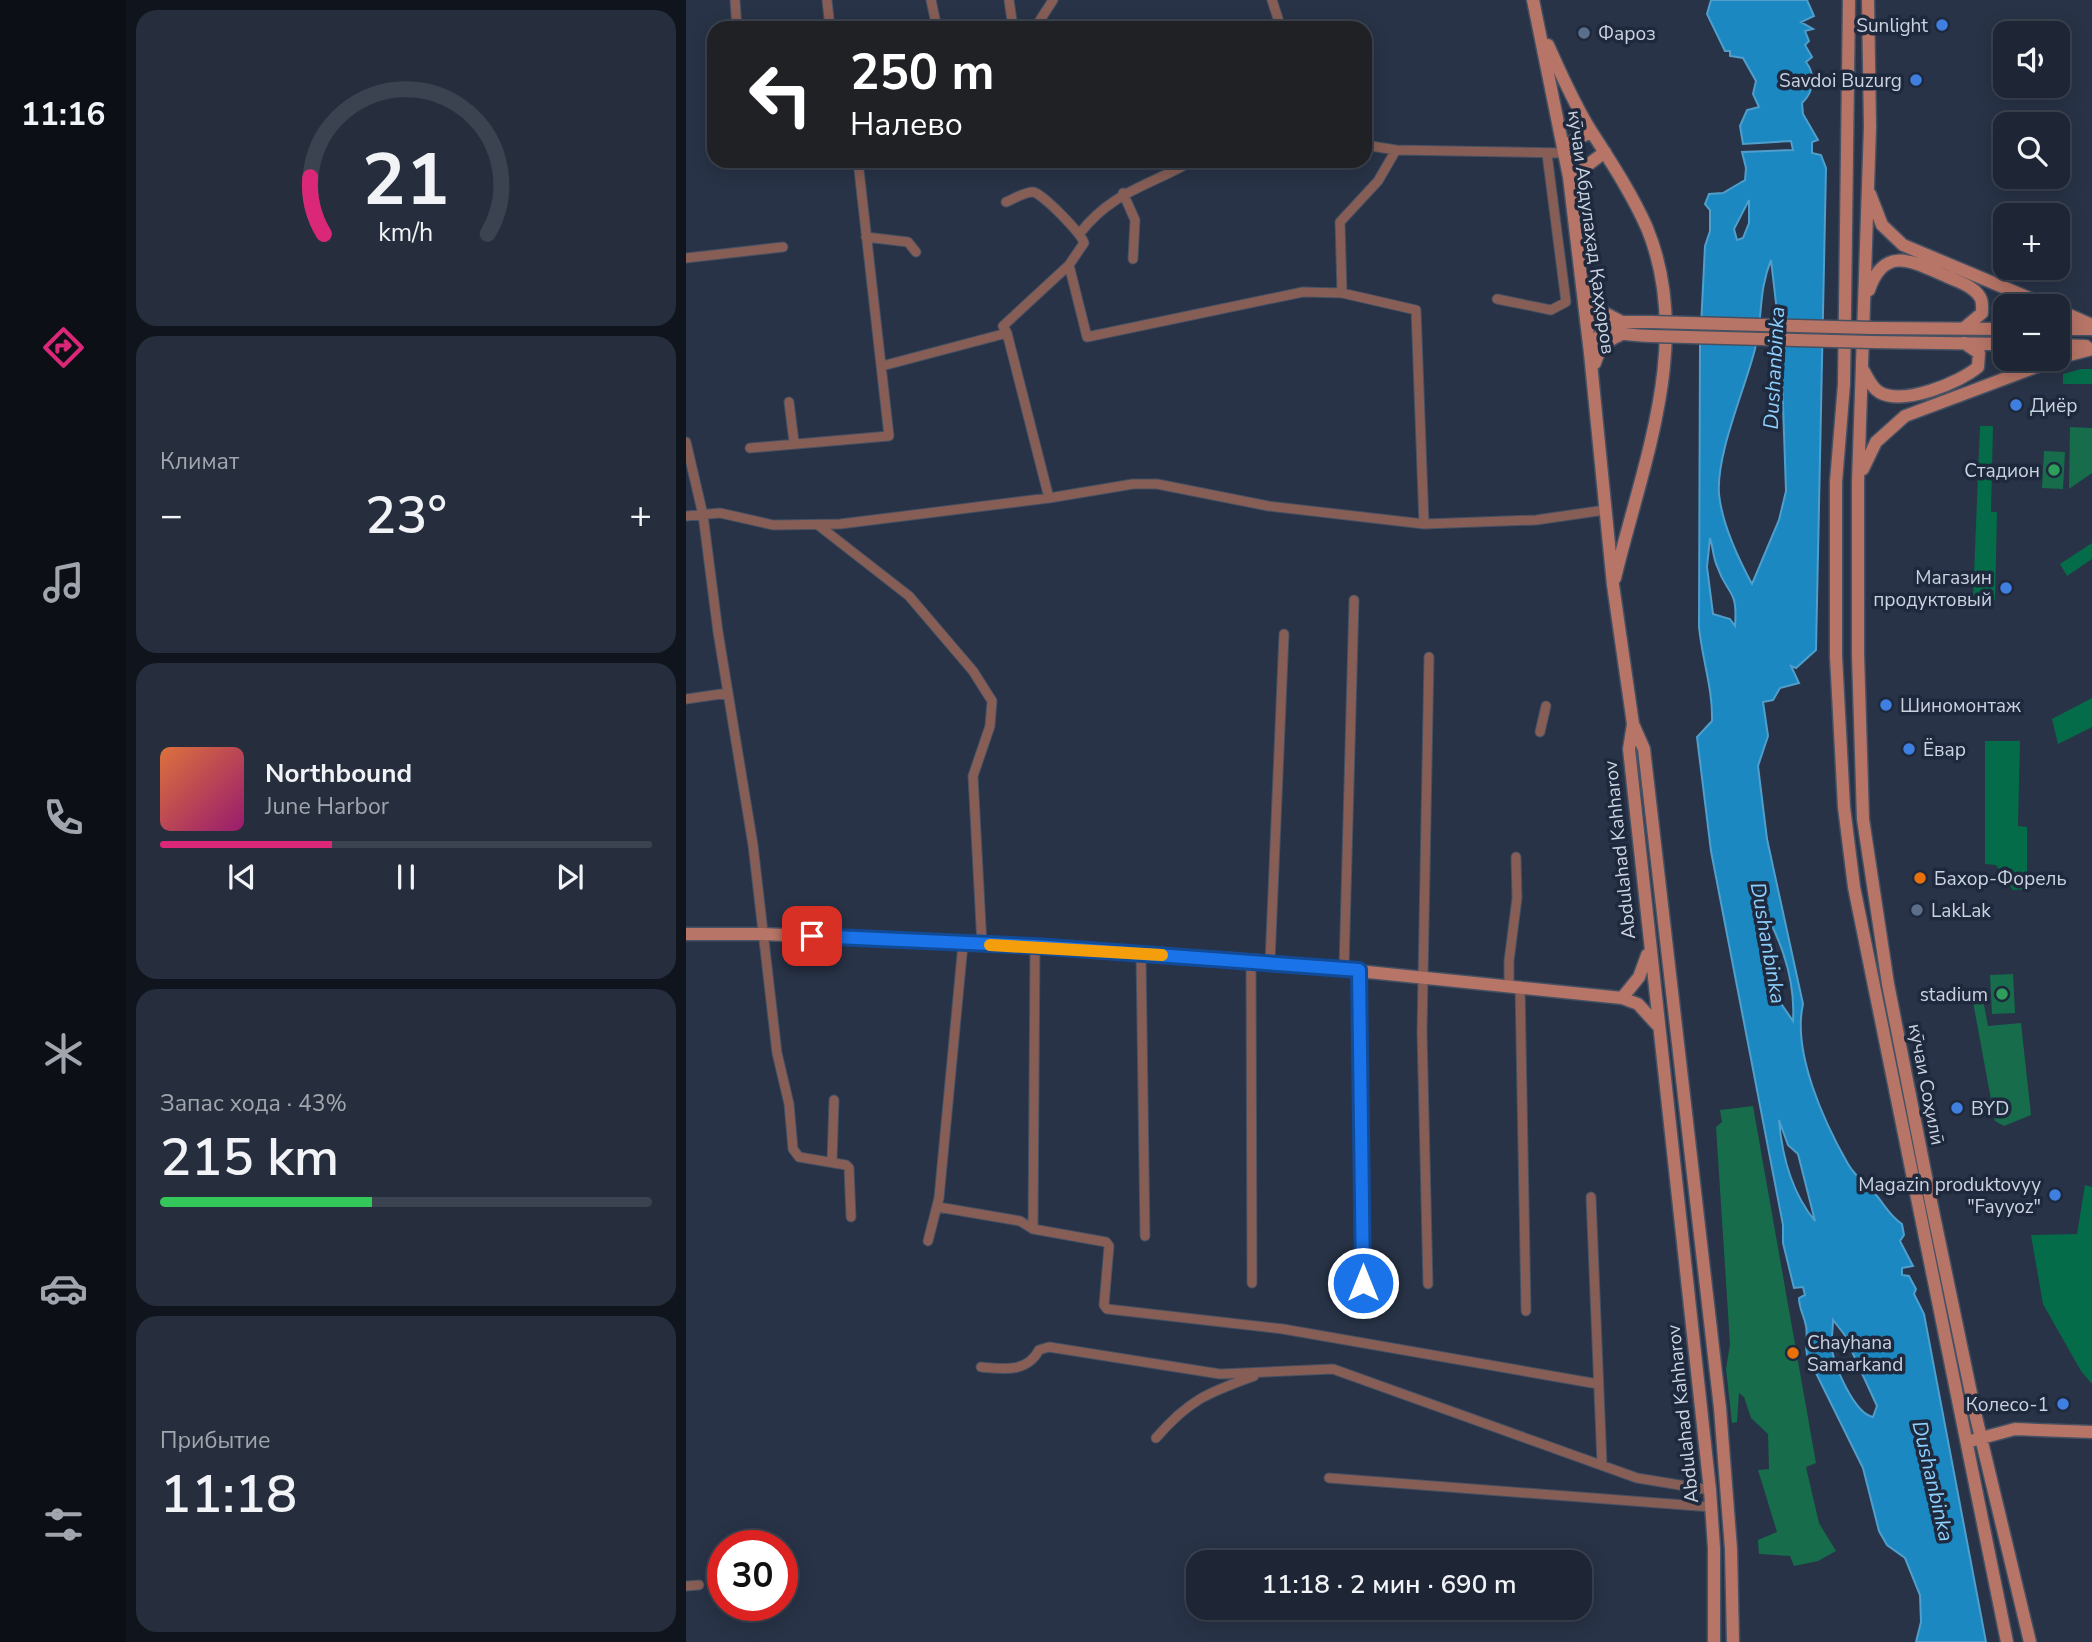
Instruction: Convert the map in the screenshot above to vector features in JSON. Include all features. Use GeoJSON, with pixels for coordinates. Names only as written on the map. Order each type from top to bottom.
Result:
{"type":"FeatureCollection","features":[{"type":"Feature","properties":{"kind":"main road"},"geometry":{"type":"LineString","coordinates":[[1533,0],[1538,22]]}},
{"type":"Feature","properties":{"kind":"main road"},"geometry":{"type":"LineString","coordinates":[[1849,0],[1844,384],[1836,482],[1836,656],[1844,807],[1854,887],[2007,1642]]}},
{"type":"Feature","properties":{"kind":"main road","name":"кӯчаи Соҳилӣ"},"geometry":{"type":"LineString","coordinates":[[1868,0],[1870,127],[1858,482],[1858,655],[1863,819],[1874,909],[1924,1166],[1981,1437],[2030,1642]]}},
{"type":"Feature","properties":{"kind":"main road","name":"кӯчаи Абдулаҳад Қаҳҳоров"},"geometry":{"type":"LineString","coordinates":[[1538,22],[1591,132],[1646,227],[1658,260],[1665,299],[1666,356],[1659,395],[1647,456],[1613,585]]}},
{"type":"Feature","properties":{"kind":"main road","name":"кӯчаи Абдулаҳад Қаҳҳоров"},"geometry":{"type":"LineString","coordinates":[[1538,22],[1570,195],[1594,385],[1613,585],[1633,724]]}},
{"type":"Feature","properties":{"kind":"main road"},"geometry":{"type":"LineString","coordinates":[[1846,83],[1856,80],[1868,86]]}},
{"type":"Feature","properties":{"kind":"main road"},"geometry":{"type":"LineString","coordinates":[[1563,150],[1591,132]]}},
{"type":"Feature","properties":{"kind":"main road"},"geometry":{"type":"LineString","coordinates":[[1570,195],[1585,167],[1605,152]]}},
{"type":"Feature","properties":{"kind":"main road"},"geometry":{"type":"LineString","coordinates":[[1867,184],[1882,225],[1903,245],[2019,294]]}},
{"type":"Feature","properties":{"kind":"main road"},"geometry":{"type":"LineString","coordinates":[[1865,302],[1872,279],[1881,268],[1900,259],[1914,262],[1970,288],[1979,295],[1982,313],[1964,330]]}},
{"type":"Feature","properties":{"kind":"main road"},"geometry":{"type":"LineString","coordinates":[[1579,270],[1597,310],[1621,329],[1651,336],[1993,344]]}},
{"type":"Feature","properties":{"kind":"main road"},"geometry":{"type":"LineString","coordinates":[[1583,305],[1603,329]]}},
{"type":"Feature","properties":{"kind":"main road"},"geometry":{"type":"LineString","coordinates":[[2070,316],[2092,327]]}},
{"type":"Feature","properties":{"kind":"main road"},"geometry":{"type":"LineString","coordinates":[[1603,329],[1621,329],[1651,322],[1993,329]]}},
{"type":"Feature","properties":{"kind":"main road"},"geometry":{"type":"LineString","coordinates":[[2070,328],[2092,327]]}},
{"type":"Feature","properties":{"kind":"main road"},"geometry":{"type":"LineString","coordinates":[[1590,353],[1603,329]]}},
{"type":"Feature","properties":{"kind":"main road"},"geometry":{"type":"LineString","coordinates":[[1594,385],[1595,361],[1600,350],[1621,329]]}},
{"type":"Feature","properties":{"kind":"main road"},"geometry":{"type":"LineString","coordinates":[[1863,370],[1871,385],[1885,395],[1929,391],[1978,367],[1979,353],[1964,344]]}},
{"type":"Feature","properties":{"kind":"main road"},"geometry":{"type":"LineString","coordinates":[[2070,346],[2092,348]]}},
{"type":"Feature","properties":{"kind":"main road"},"geometry":{"type":"LineString","coordinates":[[2070,355],[2092,348]]}},
{"type":"Feature","properties":{"kind":"main road"},"geometry":{"type":"LineString","coordinates":[[1858,482],[1870,451],[1888,428],[1905,416],[2025,371]]}},
{"type":"Feature","properties":{"kind":"main road"},"geometry":{"type":"LineString","coordinates":[[1836,656],[1848,662],[1858,655]]}},
{"type":"Feature","properties":{"kind":"main road","name":"Abdulahad Kahharov"},"geometry":{"type":"LineString","coordinates":[[1633,724],[1629,749],[1649,952],[1710,1490],[1714,1642]]}},
{"type":"Feature","properties":{"kind":"main road","name":"Abdulahad Kahharov"},"geometry":{"type":"LineString","coordinates":[[1633,724],[1644,749],[1714,1356],[1731,1549],[1733,1642]]}},
{"type":"Feature","properties":{"kind":"main road"},"geometry":{"type":"LineString","coordinates":[[686,934],[762,934],[1035,946],[1345,968],[1515,985],[1609,999],[1622,998],[1638,1004],[1659,1027]]}},
{"type":"Feature","properties":{"kind":"main road"},"geometry":{"type":"LineString","coordinates":[[1622,998],[1639,977],[1649,952]]}},
{"type":"Feature","properties":{"kind":"main road"},"geometry":{"type":"LineString","coordinates":[[1967,1443],[2015,1429],[2092,1432]]}},
{"type":"Feature","properties":{"kind":"main road"},"geometry":{"type":"LineString","coordinates":[[2000,1605],[2022,1600]]}},
{"type":"Feature","properties":{"kind":"street"},"geometry":{"type":"LineString","coordinates":[[735,0],[736,21]]}},
{"type":"Feature","properties":{"kind":"street"},"geometry":{"type":"LineString","coordinates":[[827,0],[829,21]]}},
{"type":"Feature","properties":{"kind":"street"},"geometry":{"type":"LineString","coordinates":[[932,0],[936,21]]}},
{"type":"Feature","properties":{"kind":"street"},"geometry":{"type":"LineString","coordinates":[[1009,0],[1012,21]]}},
{"type":"Feature","properties":{"kind":"street"},"geometry":{"type":"LineString","coordinates":[[1040,21],[1053,0]]}},
{"type":"Feature","properties":{"kind":"street"},"geometry":{"type":"LineString","coordinates":[[1272,0],[1279,21]]}},
{"type":"Feature","properties":{"kind":"street"},"geometry":{"type":"LineString","coordinates":[[1372,146],[1396,150],[1547,155],[1563,150]]}},
{"type":"Feature","properties":{"kind":"street"},"geometry":{"type":"LineString","coordinates":[[1342,293],[1340,222],[1378,181],[1396,150]]}},
{"type":"Feature","properties":{"kind":"street"},"geometry":{"type":"LineString","coordinates":[[1497,299],[1551,310],[1566,302],[1547,155]]}},
{"type":"Feature","properties":{"kind":"street"},"geometry":{"type":"LineString","coordinates":[[750,448],[794,442],[889,436],[859,168]]}},
{"type":"Feature","properties":{"kind":"street"},"geometry":{"type":"LineString","coordinates":[[1080,233],[1100,210],[1123,193],[1177,168]]}},
{"type":"Feature","properties":{"kind":"street"},"geometry":{"type":"LineString","coordinates":[[1006,202],[1035,192],[1080,233],[1084,247],[1069,265],[1003,326],[1049,498]]}},
{"type":"Feature","properties":{"kind":"street"},"geometry":{"type":"LineString","coordinates":[[1123,193],[1135,220],[1133,259]]}},
{"type":"Feature","properties":{"kind":"street"},"geometry":{"type":"LineString","coordinates":[[866,237],[908,243],[916,253]]}},
{"type":"Feature","properties":{"kind":"street"},"geometry":{"type":"LineString","coordinates":[[686,258],[783,247]]}},
{"type":"Feature","properties":{"kind":"street"},"geometry":{"type":"LineString","coordinates":[[1069,265],[1087,337],[1303,292],[1342,293],[1411,308],[1418,313],[1424,524]]}},
{"type":"Feature","properties":{"kind":"street"},"geometry":{"type":"LineString","coordinates":[[882,366],[1007,333]]}},
{"type":"Feature","properties":{"kind":"street"},"geometry":{"type":"LineString","coordinates":[[789,402],[794,442]]}},
{"type":"Feature","properties":{"kind":"street"},"geometry":{"type":"LineString","coordinates":[[686,443],[703,515],[753,845],[762,934],[793,1149],[799,1157],[842,1162],[849,1168],[851,1217]]}},
{"type":"Feature","properties":{"kind":"street"},"geometry":{"type":"LineString","coordinates":[[686,516],[720,513],[773,525],[818,525],[1049,498],[1133,484],[1157,484],[1268,506],[1424,524],[1536,520],[1605,510]]}},
{"type":"Feature","properties":{"kind":"street"},"geometry":{"type":"LineString","coordinates":[[818,525],[909,596],[973,671],[992,701],[990,726],[973,776],[982,945]]}},
{"type":"Feature","properties":{"kind":"street"},"geometry":{"type":"LineString","coordinates":[[1345,968],[1354,600]]}},
{"type":"Feature","properties":{"kind":"street"},"geometry":{"type":"LineString","coordinates":[[1270,962],[1284,634]]}},
{"type":"Feature","properties":{"kind":"street"},"geometry":{"type":"LineString","coordinates":[[1428,1284],[1423,977],[1429,657]]}},
{"type":"Feature","properties":{"kind":"street"},"geometry":{"type":"LineString","coordinates":[[686,699],[728,692]]}},
{"type":"Feature","properties":{"kind":"street"},"geometry":{"type":"LineString","coordinates":[[1540,732],[1546,706]]}},
{"type":"Feature","properties":{"kind":"street"},"geometry":{"type":"LineString","coordinates":[[1516,857],[1517,898],[1509,961],[1515,985],[1527,1311]]}},
{"type":"Feature","properties":{"kind":"street"},"geometry":{"type":"LineString","coordinates":[[928,1241],[938,1207],[963,944]]}},
{"type":"Feature","properties":{"kind":"street"},"geometry":{"type":"LineString","coordinates":[[1033,1229],[1035,946]]}},
{"type":"Feature","properties":{"kind":"street"},"geometry":{"type":"LineString","coordinates":[[1141,954],[1145,1236]]}},
{"type":"Feature","properties":{"kind":"street"},"geometry":{"type":"LineString","coordinates":[[1251,961],[1252,1283]]}},
{"type":"Feature","properties":{"kind":"street"},"geometry":{"type":"LineString","coordinates":[[1359,970],[1363,1283]]}},
{"type":"Feature","properties":{"kind":"street"},"geometry":{"type":"LineString","coordinates":[[832,1161],[834,1100]]}},
{"type":"Feature","properties":{"kind":"street"},"geometry":{"type":"LineString","coordinates":[[1591,1197],[1602,1464]]}},
{"type":"Feature","properties":{"kind":"street"},"geometry":{"type":"LineString","coordinates":[[938,1207],[1020,1222],[1033,1229],[1108,1244],[1104,1305],[1107,1308],[1283,1329],[1598,1384]]}},
{"type":"Feature","properties":{"kind":"street"},"geometry":{"type":"LineString","coordinates":[[981,1367],[1018,1368],[1031,1362],[1039,1350],[1049,1347],[1220,1374],[1333,1369],[1637,1478],[1710,1490]]}},
{"type":"Feature","properties":{"kind":"street"},"geometry":{"type":"LineString","coordinates":[[1156,1438],[1181,1410],[1216,1390],[1265,1372]]}},
{"type":"Feature","properties":{"kind":"street"},"geometry":{"type":"LineString","coordinates":[[1329,1478],[1711,1507]]}},
{"type":"Feature","properties":{"kind":"street"},"geometry":{"type":"LineString","coordinates":[[686,1586],[699,1585]]}},
{"type":"Feature","properties":{"kind":"green space"},"geometry":{"type":"Polygon","coordinates":[[[2092,369],[2092,384],[2063,384],[2063,374],[2092,369]]]}},
{"type":"Feature","properties":{"kind":"green space"},"geometry":{"type":"Polygon","coordinates":[[[1980,426],[1993,426],[1991,512],[1997,512],[1995,600],[1973,600],[1980,426]]]}},
{"type":"Feature","properties":{"kind":"green space"},"geometry":{"type":"Polygon","coordinates":[[[2070,427],[2092,428],[2092,473],[2069,489],[2070,427]]]}},
{"type":"Feature","properties":{"kind":"green space","name":"Стадион"},"geometry":{"type":"Polygon","coordinates":[[[2044,451],[2065,452],[2063,489],[2042,488],[2044,451]]]}},
{"type":"Feature","properties":{"kind":"green space"},"geometry":{"type":"Polygon","coordinates":[[[2092,543],[2092,559],[2067,576],[2060,564],[2092,543]]]}},
{"type":"Feature","properties":{"kind":"green space"},"geometry":{"type":"Polygon","coordinates":[[[2092,698],[2092,727],[2058,744],[2052,719],[2092,698]]]}},
{"type":"Feature","properties":{"kind":"green space"},"geometry":{"type":"Polygon","coordinates":[[[1985,741],[2020,741],[2018,826],[2027,827],[2027,889],[2013,890],[1996,865],[1985,864],[1985,741]]]}},
{"type":"Feature","properties":{"kind":"green space","name":"stadium"},"geometry":{"type":"Polygon","coordinates":[[[2013,974],[2015,1013],[1992,1014],[1990,975],[2013,974]]]}},
{"type":"Feature","properties":{"kind":"green space"},"geometry":{"type":"Polygon","coordinates":[[[1983,1000],[1988,1026],[2021,1023],[2031,1115],[2004,1126],[1995,1121],[1973,1002],[1983,1000]]]}},
{"type":"Feature","properties":{"kind":"green space"},"geometry":{"type":"Polygon","coordinates":[[[1753,1106],[1816,1463],[1806,1467],[1819,1523],[1836,1551],[1818,1561],[1794,1566],[1790,1556],[1759,1554],[1758,1540],[1777,1532],[1758,1470],[1769,1469],[1768,1434],[1751,1418],[1744,1397],[1739,1393],[1737,1422],[1732,1423],[1726,1369],[1730,1344],[1716,1127],[1722,1122],[1720,1110],[1753,1106]]]}},
{"type":"Feature","properties":{"kind":"green space"},"geometry":{"type":"Polygon","coordinates":[[[2085,1185],[2092,1187],[2092,1384],[2081,1371],[2043,1304],[2031,1235],[2077,1234],[2085,1185]]]}},
{"type":"Feature","properties":{"kind":"water","name":"Dushanbinka"},"geometry":{"type":"Polygon","coordinates":[[[1711,0],[1807,0],[1814,16],[1801,22],[1813,29],[1805,31],[1809,41],[1805,45],[1812,57],[1806,62],[1812,83],[1809,94],[1802,103],[1803,114],[1818,140],[1812,142],[1812,153],[1821,155],[1826,168],[1816,650],[1796,668],[1791,666],[1799,683],[1780,688],[1773,700],[1763,702],[1768,736],[1758,766],[1767,839],[1803,1004],[1801,1023],[1806,1065],[1820,1108],[1848,1164],[1891,1215],[1902,1224],[1904,1235],[1900,1241],[1913,1266],[1902,1268],[1902,1275],[1909,1276],[1924,1314],[1986,1642],[1916,1642],[1921,1622],[1920,1595],[1905,1558],[1887,1545],[1879,1531],[1863,1468],[1807,1355],[1807,1329],[1799,1298],[1805,1295],[1803,1287],[1794,1288],[1783,1243],[1783,1225],[1711,851],[1697,737],[1712,721],[1711,697],[1699,627],[1700,346],[1705,246],[1710,231],[1710,210],[1705,204],[1709,194],[1723,193],[1745,180],[1746,168],[1742,152],[1793,150],[1791,141],[1743,144],[1740,126],[1747,110],[1759,107],[1753,94],[1756,81],[1743,58],[1730,56],[1730,51],[1725,51],[1707,14],[1711,0]],[[1749,200],[1734,229],[1737,240],[1743,238],[1749,223],[1749,200]],[[1771,260],[1764,283],[1755,349],[1726,441],[1719,478],[1719,494],[1727,529],[1752,584],[1779,520],[1786,491],[1781,346],[1771,260]],[[1710,538],[1707,567],[1713,614],[1730,619],[1735,626],[1735,604],[1717,566],[1710,538]],[[1755,891],[1755,914],[1771,989],[1793,1021],[1788,970],[1771,922],[1755,891]],[[1779,1120],[1794,1186],[1815,1221],[1798,1154],[1788,1145],[1779,1120]],[[1833,1320],[1832,1348],[1841,1377],[1852,1398],[1866,1414],[1873,1417],[1877,1406],[1844,1334],[1833,1320]]]}},
{"type":"Feature","properties":{"kind":"slow traffic"},"geometry":{"type":"LineString","coordinates":[[990,945],[1162,955]]}},
{"type":"Feature","properties":{"kind":"place","name":"Sunlight"},"geometry":{"type":"Point","coordinates":[1942,25]}},
{"type":"Feature","properties":{"kind":"place","name":"Фароз"},"geometry":{"type":"Point","coordinates":[1584,33]}},
{"type":"Feature","properties":{"kind":"place","name":"Savdoi Buzurg"},"geometry":{"type":"Point","coordinates":[1916,80]}},
{"type":"Feature","properties":{"kind":"place","name":"Диёр"},"geometry":{"type":"Point","coordinates":[2016,405]}},
{"type":"Feature","properties":{"kind":"place","name":"Стадион"},"geometry":{"type":"Point","coordinates":[2054,470]}},
{"type":"Feature","properties":{"kind":"place","name":"Магазин продуктовый"},"geometry":{"type":"Point","coordinates":[2006,588]}},
{"type":"Feature","properties":{"kind":"place","name":"Шиномонтаж"},"geometry":{"type":"Point","coordinates":[1886,705]}},
{"type":"Feature","properties":{"kind":"place","name":"Ёвар"},"geometry":{"type":"Point","coordinates":[1909,749]}},
{"type":"Feature","properties":{"kind":"place","name":"Бахор-Форель"},"geometry":{"type":"Point","coordinates":[1920,878]}},
{"type":"Feature","properties":{"kind":"place","name":"LakLak"},"geometry":{"type":"Point","coordinates":[1917,910]}},
{"type":"Feature","properties":{"kind":"place","name":"stadium"},"geometry":{"type":"Point","coordinates":[2002,994]}},
{"type":"Feature","properties":{"kind":"place","name":"BYD"},"geometry":{"type":"Point","coordinates":[1957,1108]}},
{"type":"Feature","properties":{"kind":"place","name":"Magazin produktovyy \"Fayyoz\""},"geometry":{"type":"Point","coordinates":[2055,1195]}},
{"type":"Feature","properties":{"kind":"place","name":"Chayhana Samarkand"},"geometry":{"type":"Point","coordinates":[1793,1353]}},
{"type":"Feature","properties":{"kind":"place","name":"Колесо-1"},"geometry":{"type":"Point","coordinates":[2063,1404]}},
{"type":"Feature","properties":{"kind":"route"},"geometry":{"type":"LineString","coordinates":[[812,936],[1035,946],[1359,970],[1363,1283]]}}]}
